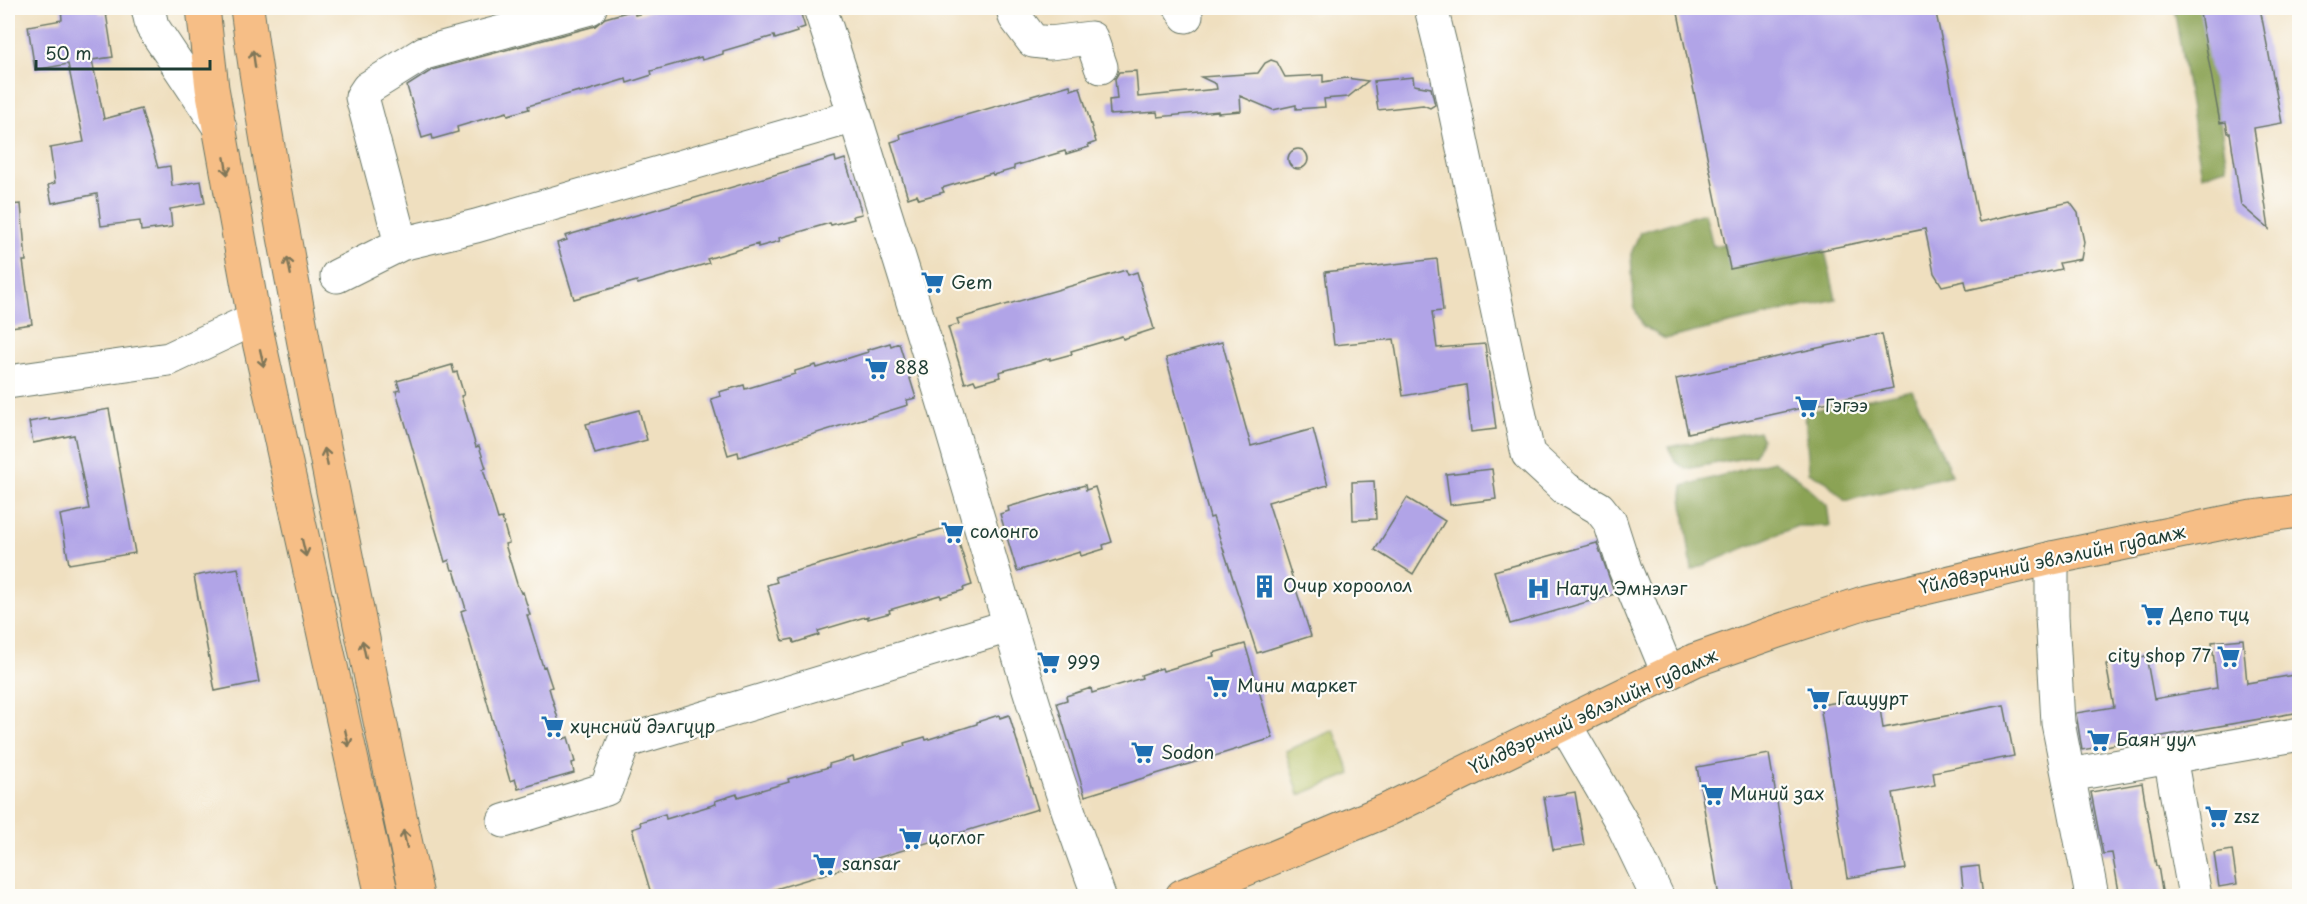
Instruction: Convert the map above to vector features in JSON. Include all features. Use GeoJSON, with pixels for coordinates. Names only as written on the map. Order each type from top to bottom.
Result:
{"type":"FeatureCollection","features":[{"type":"Feature","properties":{"kind":"main road"},"geometry":{"type":"LineString","coordinates":[[203,8],[212,88],[254,319],[382,897]]}},
{"type":"Feature","properties":{"kind":"main road"},"geometry":{"type":"LineString","coordinates":[[247,8],[260,110],[300,321],[355,608],[417,897]]}},
{"type":"Feature","properties":{"kind":"main road","name":"Үйлдвэрчний эвлэлийн гудамж"},"geometry":{"type":"LineString","coordinates":[[1182,897],[1375,816],[1705,657],[1866,602],[2052,558],[2252,517],[2300,511]]}},
{"type":"Feature","properties":{"kind":"street"},"geometry":{"type":"LineString","coordinates":[[148,8],[152,26],[220,128]]}},
{"type":"Feature","properties":{"kind":"street"},"geometry":{"type":"LineString","coordinates":[[401,244],[362,97],[368,88],[424,53],[590,8]]}},
{"type":"Feature","properties":{"kind":"street"},"geometry":{"type":"LineString","coordinates":[[820,8],[963,466],[1054,768],[1099,897]]}},
{"type":"Feature","properties":{"kind":"street"},"geometry":{"type":"LineString","coordinates":[[1013,8],[1015,17],[1033,41],[1050,43],[1091,38],[1101,67]]}},
{"type":"Feature","properties":{"kind":"street"},"geometry":{"type":"LineString","coordinates":[[1431,8],[1447,73],[1528,454],[1566,489],[1599,508],[1610,522],[1624,569],[1668,673]]}},
{"type":"Feature","properties":{"kind":"street"},"geometry":{"type":"LineString","coordinates":[[337,276],[401,244],[476,226],[855,116]]}},
{"type":"Feature","properties":{"kind":"street"},"geometry":{"type":"LineString","coordinates":[[8,382],[169,359],[254,319]]}},
{"type":"Feature","properties":{"kind":"street"},"geometry":{"type":"LineString","coordinates":[[2052,558],[2052,616],[2058,723],[2092,897]]}},
{"type":"Feature","properties":{"kind":"street"},"geometry":{"type":"LineString","coordinates":[[504,821],[606,789],[624,742],[1010,626]]}},
{"type":"Feature","properties":{"kind":"street"},"geometry":{"type":"LineString","coordinates":[[1565,725],[1622,823],[1657,897]]}},
{"type":"Feature","properties":{"kind":"street"},"geometry":{"type":"LineString","coordinates":[[2069,775],[2300,734]]}},
{"type":"Feature","properties":{"kind":"street"},"geometry":{"type":"LineString","coordinates":[[2170,757],[2195,897]]}},
{"type":"Feature","properties":{"kind":"green space"},"geometry":{"type":"Polygon","coordinates":[[[2174,8],[2203,8],[2227,167],[2202,176],[2174,8]]]}},
{"type":"Feature","properties":{"kind":"green space"},"geometry":{"type":"Polygon","coordinates":[[[1705,213],[1713,246],[1819,225],[1836,299],[1665,339],[1643,326],[1634,307],[1631,254],[1640,232],[1705,213]]]}},
{"type":"Feature","properties":{"kind":"green space"},"geometry":{"type":"Polygon","coordinates":[[[1912,390],[1952,475],[1845,501],[1827,482],[1809,472],[1805,412],[1912,390]]]}},
{"type":"Feature","properties":{"kind":"green space"},"geometry":{"type":"Polygon","coordinates":[[[1759,431],[1762,439],[1755,456],[1686,469],[1676,462],[1668,447],[1759,431]]]}},
{"type":"Feature","properties":{"kind":"green space"},"geometry":{"type":"Polygon","coordinates":[[[1773,461],[1799,479],[1827,505],[1830,526],[1797,526],[1692,570],[1682,497],[1683,486],[1773,461]]]}},
{"type":"Feature","properties":{"kind":"green space"},"geometry":{"type":"Polygon","coordinates":[[[1334,730],[1351,774],[1299,795],[1286,751],[1334,730]]]}},
{"type":"Feature","properties":{"kind":"building"},"geometry":{"type":"Polygon","coordinates":[[[61,8],[99,8],[100,14],[106,13],[113,57],[92,60],[104,119],[141,109],[158,168],[170,166],[172,186],[201,181],[205,203],[170,209],[172,227],[141,231],[140,221],[101,226],[97,194],[52,203],[48,185],[55,183],[50,148],[84,142],[68,64],[35,70],[28,26],[62,20],[61,8]]]}},
{"type":"Feature","properties":{"kind":"building"},"geometry":{"type":"Polygon","coordinates":[[[662,8],[799,8],[805,27],[796,30],[797,32],[775,39],[774,36],[723,51],[723,54],[702,60],[701,57],[651,71],[652,75],[627,83],[626,79],[580,93],[579,91],[528,106],[529,109],[508,115],[507,112],[457,127],[458,132],[433,139],[432,135],[422,138],[407,86],[432,70],[595,26],[605,18],[634,10],[635,15],[662,8]]]}},
{"type":"Feature","properties":{"kind":"building"},"geometry":{"type":"Polygon","coordinates":[[[1677,8],[1935,8],[1979,222],[2070,202],[2078,213],[2084,242],[2081,259],[2059,263],[2061,269],[1967,290],[1965,281],[1942,286],[1934,273],[1925,229],[1730,269],[1677,8]]]}},
{"type":"Feature","properties":{"kind":"building"},"geometry":{"type":"Polygon","coordinates":[[[2199,8],[2260,8],[2282,123],[2254,128],[2269,229],[2241,205],[2230,133],[2228,133],[2226,122],[2220,123],[2199,8]]]}},
{"type":"Feature","properties":{"kind":"building"},"geometry":{"type":"Polygon","coordinates":[[[1271,60],[1277,62],[1285,77],[1323,75],[1323,82],[1346,78],[1368,81],[1348,97],[1324,99],[1325,107],[1296,109],[1296,105],[1273,110],[1240,96],[1241,111],[1158,117],[1157,112],[1110,115],[1109,100],[1117,99],[1115,79],[1119,72],[1136,71],[1138,97],[1217,89],[1216,84],[1201,77],[1258,73],[1265,63],[1271,60]]]}},
{"type":"Feature","properties":{"kind":"building"},"geometry":{"type":"Polygon","coordinates":[[[1413,77],[1414,85],[1431,88],[1435,105],[1430,108],[1423,105],[1378,110],[1374,81],[1413,77]]]}},
{"type":"Feature","properties":{"kind":"building"},"geometry":{"type":"Polygon","coordinates":[[[1070,85],[1071,90],[1080,87],[1096,142],[1088,145],[1089,147],[1066,154],[1065,151],[1014,166],[1014,169],[942,188],[944,192],[919,199],[917,195],[908,198],[891,142],[901,139],[900,134],[1070,85]]]}},
{"type":"Feature","properties":{"kind":"building"},"geometry":{"type":"Polygon","coordinates":[[[1294,149],[1302,149],[1308,155],[1308,163],[1302,169],[1294,169],[1288,163],[1288,155],[1294,149]]]}},
{"type":"Feature","properties":{"kind":"building"},"geometry":{"type":"Polygon","coordinates":[[[835,157],[836,162],[845,159],[862,214],[853,216],[854,219],[831,225],[830,223],[779,238],[780,241],[758,247],[758,244],[707,259],[709,263],[638,284],[637,281],[574,299],[557,243],[567,240],[565,236],[835,157]]]}},
{"type":"Feature","properties":{"kind":"building"},"geometry":{"type":"Polygon","coordinates":[[[21,204],[26,261],[23,261],[32,324],[11,327],[8,304],[8,205],[21,204]]]}},
{"type":"Feature","properties":{"kind":"building"},"geometry":{"type":"Polygon","coordinates":[[[1437,259],[1443,311],[1432,312],[1437,348],[1485,344],[1496,429],[1471,432],[1466,385],[1403,396],[1394,339],[1334,345],[1325,272],[1437,259]]]}},
{"type":"Feature","properties":{"kind":"building"},"geometry":{"type":"Polygon","coordinates":[[[1126,270],[1128,275],[1137,272],[1154,329],[1071,351],[1072,354],[999,372],[1000,377],[976,384],[974,380],[965,383],[948,327],[959,324],[957,319],[1126,270]]]}},
{"type":"Feature","properties":{"kind":"building"},"geometry":{"type":"Polygon","coordinates":[[[1882,334],[1893,388],[1688,433],[1676,379],[1882,334]]]}},
{"type":"Feature","properties":{"kind":"building"},"geometry":{"type":"Polygon","coordinates":[[[1222,342],[1251,446],[1313,429],[1328,485],[1268,502],[1311,636],[1257,653],[1213,517],[1210,518],[1166,358],[1222,342]]]}},
{"type":"Feature","properties":{"kind":"building"},"geometry":{"type":"Polygon","coordinates":[[[890,343],[891,346],[899,343],[916,398],[907,400],[908,405],[739,457],[738,452],[728,455],[711,399],[721,396],[719,392],[744,385],[745,389],[795,374],[795,371],[816,365],[817,368],[890,343]]]}},
{"type":"Feature","properties":{"kind":"building"},"geometry":{"type":"Polygon","coordinates":[[[452,365],[454,373],[457,372],[464,395],[461,396],[476,447],[479,446],[486,468],[483,469],[498,519],[502,518],[509,543],[505,544],[517,584],[521,593],[523,592],[530,615],[527,615],[543,667],[545,666],[552,687],[549,688],[564,739],[568,737],[575,762],[572,763],[574,773],[518,789],[515,779],[510,781],[461,611],[466,609],[454,570],[449,560],[445,562],[396,391],[400,390],[397,381],[452,365]]]}},
{"type":"Feature","properties":{"kind":"building"},"geometry":{"type":"Polygon","coordinates":[[[109,409],[135,553],[69,564],[60,515],[89,509],[74,435],[33,443],[29,422],[109,409]]]}},
{"type":"Feature","properties":{"kind":"building"},"geometry":{"type":"Polygon","coordinates":[[[639,410],[647,440],[595,454],[586,424],[639,410]]]}},
{"type":"Feature","properties":{"kind":"building"},"geometry":{"type":"Polygon","coordinates":[[[1492,469],[1496,499],[1450,505],[1446,474],[1492,469]]]}},
{"type":"Feature","properties":{"kind":"building"},"geometry":{"type":"Polygon","coordinates":[[[1374,481],[1376,519],[1353,520],[1352,482],[1374,481]]]}},
{"type":"Feature","properties":{"kind":"building"},"geometry":{"type":"Polygon","coordinates":[[[1085,485],[1086,490],[1095,487],[1112,542],[1103,545],[1104,549],[1081,556],[1080,552],[1017,571],[1000,514],[1009,511],[1008,507],[1085,485]]]}},
{"type":"Feature","properties":{"kind":"building"},"geometry":{"type":"Polygon","coordinates":[[[1407,498],[1445,521],[1413,574],[1375,550],[1407,498]]]}},
{"type":"Feature","properties":{"kind":"building"},"geometry":{"type":"Polygon","coordinates":[[[945,528],[946,533],[955,530],[972,585],[941,597],[940,595],[889,610],[890,613],[868,619],[868,616],[818,631],[819,635],[794,643],[793,639],[783,641],[767,585],[777,582],[775,577],[945,528]]]}},
{"type":"Feature","properties":{"kind":"building","name":"Натул Эмнэлэг"},"geometry":{"type":"Polygon","coordinates":[[[1597,543],[1615,594],[1510,624],[1494,571],[1597,543]]]}},
{"type":"Feature","properties":{"kind":"building"},"geometry":{"type":"Polygon","coordinates":[[[238,568],[259,682],[215,691],[194,576],[238,568]]]}},
{"type":"Feature","properties":{"kind":"building"},"geometry":{"type":"Polygon","coordinates":[[[2243,639],[2247,683],[2300,674],[2300,712],[2082,750],[2076,713],[2114,707],[2106,664],[2146,656],[2154,699],[2217,688],[2212,642],[2243,639]]]}},
{"type":"Feature","properties":{"kind":"building"},"geometry":{"type":"Polygon","coordinates":[[[1245,644],[1273,738],[1085,796],[1057,703],[1067,700],[1066,696],[1091,688],[1092,693],[1142,678],[1141,675],[1162,668],[1163,671],[1245,644]]]}},
{"type":"Feature","properties":{"kind":"building"},"geometry":{"type":"Polygon","coordinates":[[[1878,696],[1883,728],[2004,705],[2014,756],[1933,772],[1935,785],[1893,793],[1906,869],[1847,878],[1820,705],[1878,696]]]}},
{"type":"Feature","properties":{"kind":"building"},"geometry":{"type":"Polygon","coordinates":[[[999,715],[1000,718],[1009,715],[1038,809],[749,897],[652,897],[632,829],[641,826],[640,822],[665,814],[666,819],[716,804],[715,801],[737,794],[738,797],[789,782],[788,779],[829,767],[829,764],[853,757],[854,761],[905,746],[904,743],[925,737],[926,740],[999,715]]]}},
{"type":"Feature","properties":{"kind":"building"},"geometry":{"type":"Polygon","coordinates":[[[1769,754],[1793,897],[1719,897],[1697,767],[1769,754]]]}},
{"type":"Feature","properties":{"kind":"building"},"geometry":{"type":"Polygon","coordinates":[[[2142,783],[2163,897],[2120,897],[2112,853],[2103,854],[2091,792],[2142,783]]]}},
{"type":"Feature","properties":{"kind":"building"},"geometry":{"type":"Polygon","coordinates":[[[1575,792],[1584,845],[1553,850],[1544,797],[1575,792]]]}},
{"type":"Feature","properties":{"kind":"building"},"geometry":{"type":"Polygon","coordinates":[[[2232,850],[2237,884],[2219,887],[2214,853],[2232,850]]]}},
{"type":"Feature","properties":{"kind":"building"},"geometry":{"type":"Polygon","coordinates":[[[1979,866],[1983,897],[1964,897],[1961,868],[1979,866]]]}},
{"type":"Feature","properties":{"kind":"place","name":"Gem"},"geometry":{"type":"Point","coordinates":[933,283]}},
{"type":"Feature","properties":{"kind":"place","name":"888"},"geometry":{"type":"Point","coordinates":[877,368]}},
{"type":"Feature","properties":{"kind":"place","name":"Гэгээ"},"geometry":{"type":"Point","coordinates":[1807,406]}},
{"type":"Feature","properties":{"kind":"place","name":"солонго"},"geometry":{"type":"Point","coordinates":[952,532]}},
{"type":"Feature","properties":{"kind":"place","name":"Очир хороолол"},"geometry":{"type":"Point","coordinates":[1265,586]}},
{"type":"Feature","properties":{"kind":"place","name":"Натул Эмнэлэг"},"geometry":{"type":"Point","coordinates":[1538,589]}},
{"type":"Feature","properties":{"kind":"place","name":"Депо түц"},"geometry":{"type":"Point","coordinates":[2152,615]}},
{"type":"Feature","properties":{"kind":"place","name":"city shop 77"},"geometry":{"type":"Point","coordinates":[2229,656]}},
{"type":"Feature","properties":{"kind":"place","name":"999"},"geometry":{"type":"Point","coordinates":[1049,663]}},
{"type":"Feature","properties":{"kind":"place","name":"Мини маркет"},"geometry":{"type":"Point","coordinates":[1219,686]}},
{"type":"Feature","properties":{"kind":"place","name":"Гацуурт"},"geometry":{"type":"Point","coordinates":[1819,699]}},
{"type":"Feature","properties":{"kind":"place","name":"хүнсний дэлгүүр"},"geometry":{"type":"Point","coordinates":[552,727]}},
{"type":"Feature","properties":{"kind":"place","name":"Баян уул"},"geometry":{"type":"Point","coordinates":[2098,740]}},
{"type":"Feature","properties":{"kind":"place","name":"Sodon"},"geometry":{"type":"Point","coordinates":[1143,753]}},
{"type":"Feature","properties":{"kind":"place","name":"Миний зах"},"geometry":{"type":"Point","coordinates":[1712,794]}},
{"type":"Feature","properties":{"kind":"place","name":"zsz"},"geometry":{"type":"Point","coordinates":[2216,817]}},
{"type":"Feature","properties":{"kind":"place","name":"цоглог"},"geometry":{"type":"Point","coordinates":[910,838]}},
{"type":"Feature","properties":{"kind":"place","name":"sansar"},"geometry":{"type":"Point","coordinates":[824,864]}}]}
